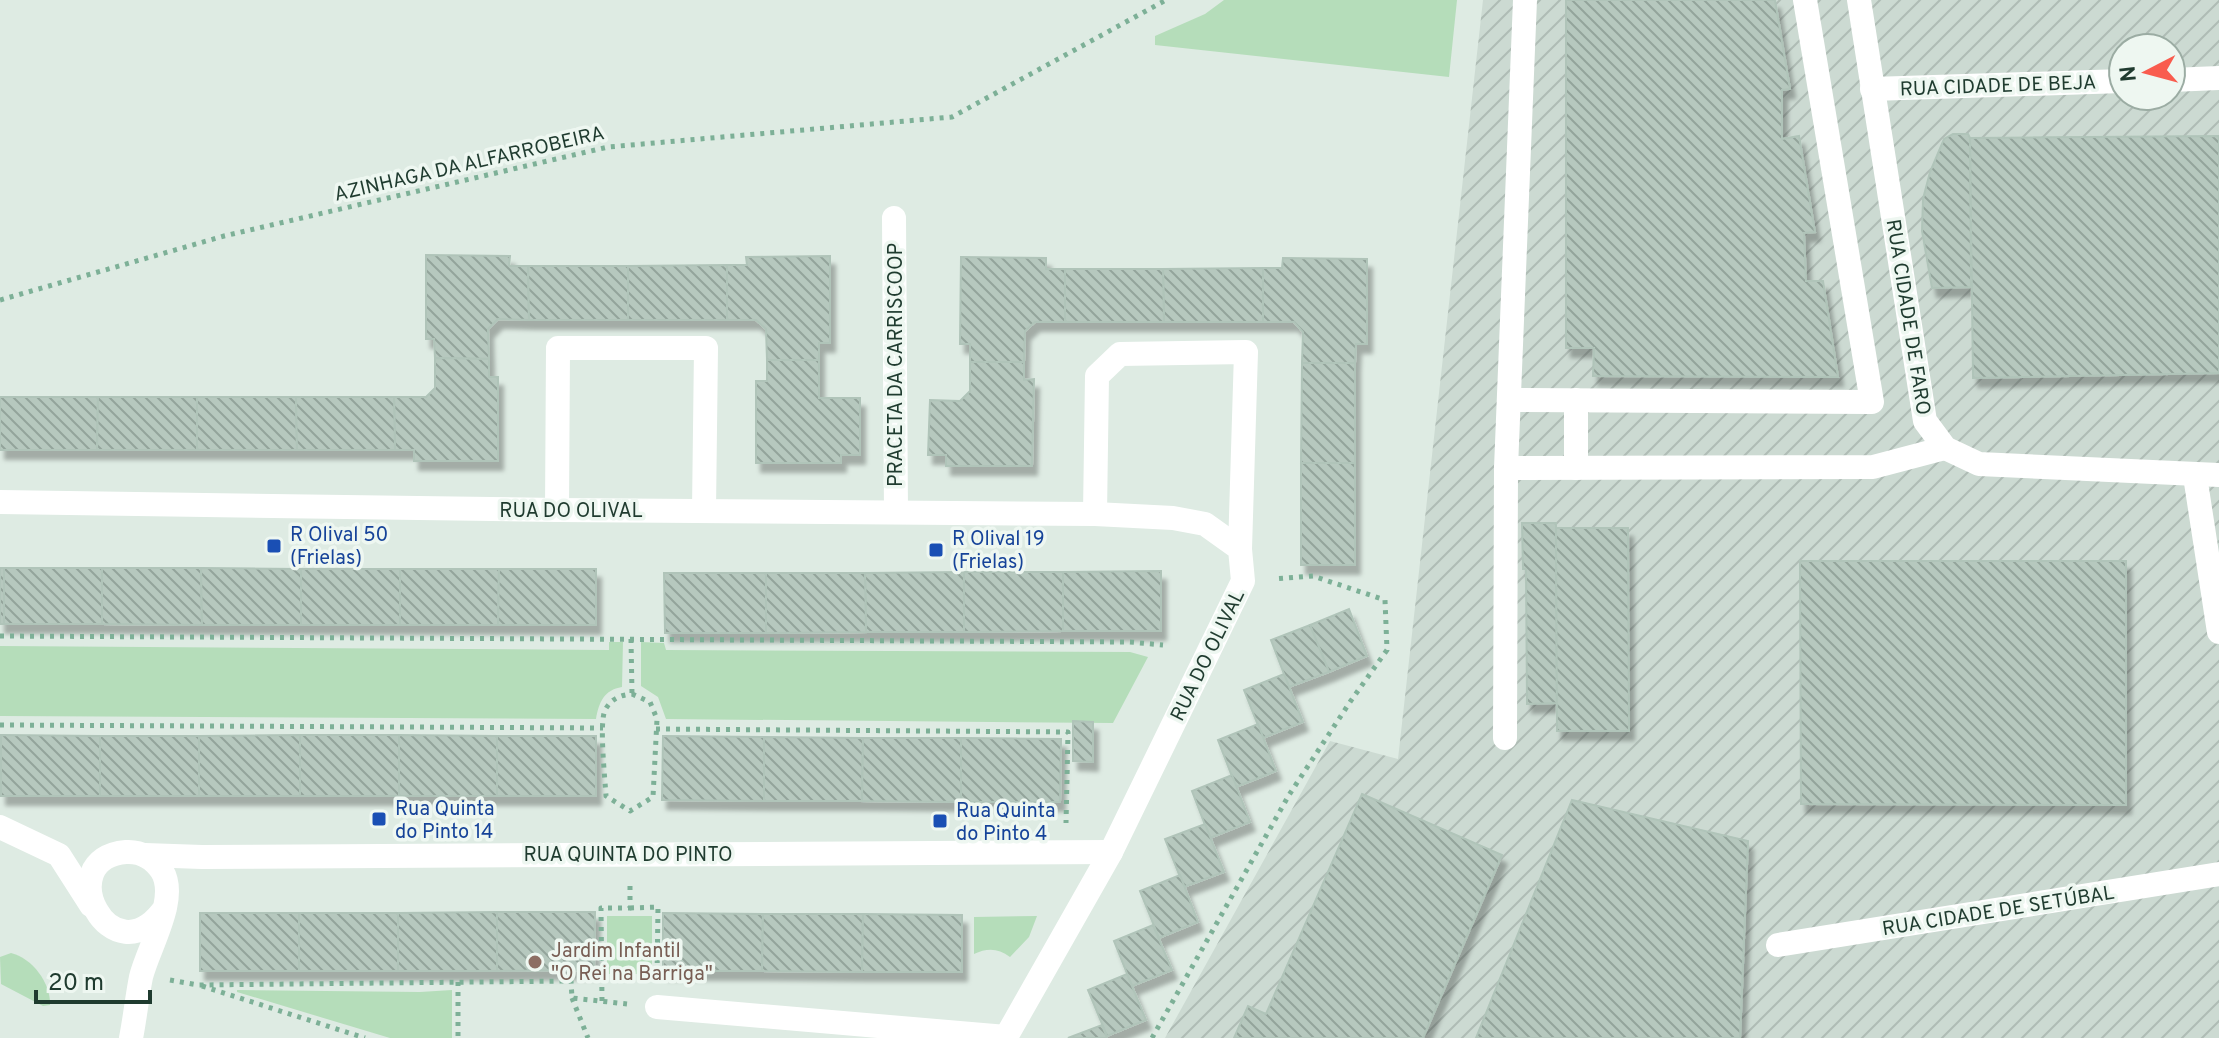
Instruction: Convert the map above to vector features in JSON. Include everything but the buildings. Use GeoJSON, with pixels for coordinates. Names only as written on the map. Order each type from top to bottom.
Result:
{"type":"FeatureCollection","features":[{"type":"Feature","properties":{"kind":"street"},"geometry":{"type":"LineString","coordinates":[[1505,738],[1506,468],[1525,0]]}},
{"type":"Feature","properties":{"kind":"street"},"geometry":{"type":"LineString","coordinates":[[1509,400],[1872,402],[1805,0]]}},
{"type":"Feature","properties":{"kind":"street","name":"RUA CIDADE DE FARO"},"geometry":{"type":"LineString","coordinates":[[1859,0],[1925,421],[1945,448]]}},
{"type":"Feature","properties":{"kind":"street"},"geometry":{"type":"LineString","coordinates":[[2187,79],[2219,78]]}},
{"type":"Feature","properties":{"kind":"street","name":"RUA CIDADE DE BEJA"},"geometry":{"type":"LineString","coordinates":[[1872,89],[2107,82]]}},
{"type":"Feature","properties":{"kind":"street","name":"PRACETA DA CARRISCOOP"},"geometry":{"type":"LineString","coordinates":[[894,218],[896,512]]}},
{"type":"Feature","properties":{"kind":"street"},"geometry":{"type":"LineString","coordinates":[[557,510],[558,348],[706,348],[704,510]]}},
{"type":"Feature","properties":{"kind":"street"},"geometry":{"type":"LineString","coordinates":[[1095,514],[1097,376],[1120,354],[1246,352],[1240,549]]}},
{"type":"Feature","properties":{"kind":"street"},"geometry":{"type":"LineString","coordinates":[[1576,400],[1576,468]]}},
{"type":"Feature","properties":{"kind":"street"},"geometry":{"type":"LineString","coordinates":[[1506,468],[1873,467],[1945,448],[1979,464],[2207,475],[2219,632]]}},
{"type":"Feature","properties":{"kind":"street","name":"RUA DO OLIVAL"},"geometry":{"type":"LineString","coordinates":[[0,502],[1095,514],[1173,518],[1205,524],[1240,549],[1243,581],[1111,852],[1006,1037],[657,1007]]}},
{"type":"Feature","properties":{"kind":"street"},"geometry":{"type":"LineString","coordinates":[[0,827],[59,855],[129,851],[145,855],[157,864],[166,877],[166,900],[142,975],[131,1038]]}},
{"type":"Feature","properties":{"kind":"street","name":"RUA QUINTA DO PINTO"},"geometry":{"type":"LineString","coordinates":[[145,855],[1111,852]]}},
{"type":"Feature","properties":{"kind":"street"},"geometry":{"type":"LineString","coordinates":[[91,905],[89,890],[92,875],[101,862],[114,854]]}},
{"type":"Feature","properties":{"kind":"street"},"geometry":{"type":"LineString","coordinates":[[59,855],[100,918],[112,927],[142,975]]}},
{"type":"Feature","properties":{"kind":"street"},"geometry":{"type":"LineString","coordinates":[[112,927],[127,931],[143,929],[156,920],[166,900],[202,857]]}},
{"type":"Feature","properties":{"kind":"street","name":"RUA CIDADE DE SETÚBAL"},"geometry":{"type":"LineString","coordinates":[[1778,945],[2219,874]]}},
{"type":"Feature","properties":{"kind":"path","name":"AZINHAGA DA ALFARROBEIRA"},"geometry":{"type":"LineString","coordinates":[[0,300],[224,236],[608,147],[952,117],[1166,0]]}},
{"type":"Feature","properties":{"kind":"path"},"geometry":{"type":"LineString","coordinates":[[1152,1038],[1289,795],[1387,650],[1385,600],[1313,576],[1243,581]]}},
{"type":"Feature","properties":{"kind":"path"},"geometry":{"type":"LineString","coordinates":[[0,636],[1114,642],[1163,645]]}},
{"type":"Feature","properties":{"kind":"path"},"geometry":{"type":"LineString","coordinates":[[631,639],[632,694]]}},
{"type":"Feature","properties":{"kind":"path"},"geometry":{"type":"LineString","coordinates":[[632,694],[650,702],[655,710],[653,797],[630,811],[606,796],[603,728],[603,718],[612,700],[621,695],[632,694]]}},
{"type":"Feature","properties":{"kind":"path"},"geometry":{"type":"LineString","coordinates":[[0,725],[603,728]]}},
{"type":"Feature","properties":{"kind":"path"},"geometry":{"type":"LineString","coordinates":[[656,729],[1068,732],[1066,853]]}},
{"type":"Feature","properties":{"kind":"path"},"geometry":{"type":"LineString","coordinates":[[629,855],[630,908]]}},
{"type":"Feature","properties":{"kind":"path"},"geometry":{"type":"LineString","coordinates":[[572,998],[657,1007],[658,907],[601,908],[602,1001]]}},
{"type":"Feature","properties":{"kind":"path"},"geometry":{"type":"LineString","coordinates":[[142,975],[198,985],[365,1038]]}},
{"type":"Feature","properties":{"kind":"path"},"geometry":{"type":"LineString","coordinates":[[198,985],[571,981],[572,998],[588,1038]]}},
{"type":"Feature","properties":{"kind":"path"},"geometry":{"type":"LineString","coordinates":[[458,982],[458,1038]]}},
{"type":"Feature","properties":{"kind":"shaded area"},"geometry":{"type":"Polygon","coordinates":[[[1483,0],[2219,0],[2219,1038],[1165,1038],[1330,741],[1398,759],[1483,0]]]}},
{"type":"Feature","properties":{"kind":"green space"},"geometry":{"type":"Polygon","coordinates":[[[1224,0],[1457,0],[1449,77],[1155,45],[1155,36],[1205,14],[1224,0]]]}},
{"type":"Feature","properties":{"kind":"green space"},"geometry":{"type":"Polygon","coordinates":[[[609,642],[623,642],[622,687],[603,698],[596,719],[0,716],[0,646],[609,650],[609,642]]]}},
{"type":"Feature","properties":{"kind":"green space"},"geometry":{"type":"Polygon","coordinates":[[[641,642],[664,643],[666,650],[1130,652],[1148,657],[1113,723],[666,719],[658,697],[641,686],[641,642]]]}},
{"type":"Feature","properties":{"kind":"green space"},"geometry":{"type":"Polygon","coordinates":[[[607,916],[652,916],[652,974],[607,974],[607,916]]]}},
{"type":"Feature","properties":{"kind":"green space"},"geometry":{"type":"Polygon","coordinates":[[[1037,916],[1029,937],[1010,957],[992,950],[974,954],[974,917],[1037,916]]]}},
{"type":"Feature","properties":{"kind":"green space"},"geometry":{"type":"Polygon","coordinates":[[[11,953],[26,960],[39,973],[47,988],[50,1005],[43,1006],[1,984],[0,957],[11,953]]]}},
{"type":"Feature","properties":{"kind":"green space"},"geometry":{"type":"Polygon","coordinates":[[[237,990],[452,990],[452,1038],[390,1038],[237,990]]]}},
{"type":"Feature","properties":{"kind":"place","name":"R Olival 50 (Frielas)"},"geometry":{"type":"Point","coordinates":[274,546]}},
{"type":"Feature","properties":{"kind":"place","name":"R Olival 19 (Frielas)"},"geometry":{"type":"Point","coordinates":[936,550]}},
{"type":"Feature","properties":{"kind":"place","name":"Rua Quinta do Pinto 14"},"geometry":{"type":"Point","coordinates":[379,819]}},
{"type":"Feature","properties":{"kind":"place","name":"Rua Quinta do Pinto 4"},"geometry":{"type":"Point","coordinates":[940,821]}},
{"type":"Feature","properties":{"kind":"place","name":"Jardim Infantil \"O Rei na Barriga\""},"geometry":{"type":"Point","coordinates":[535,962]}}]}
